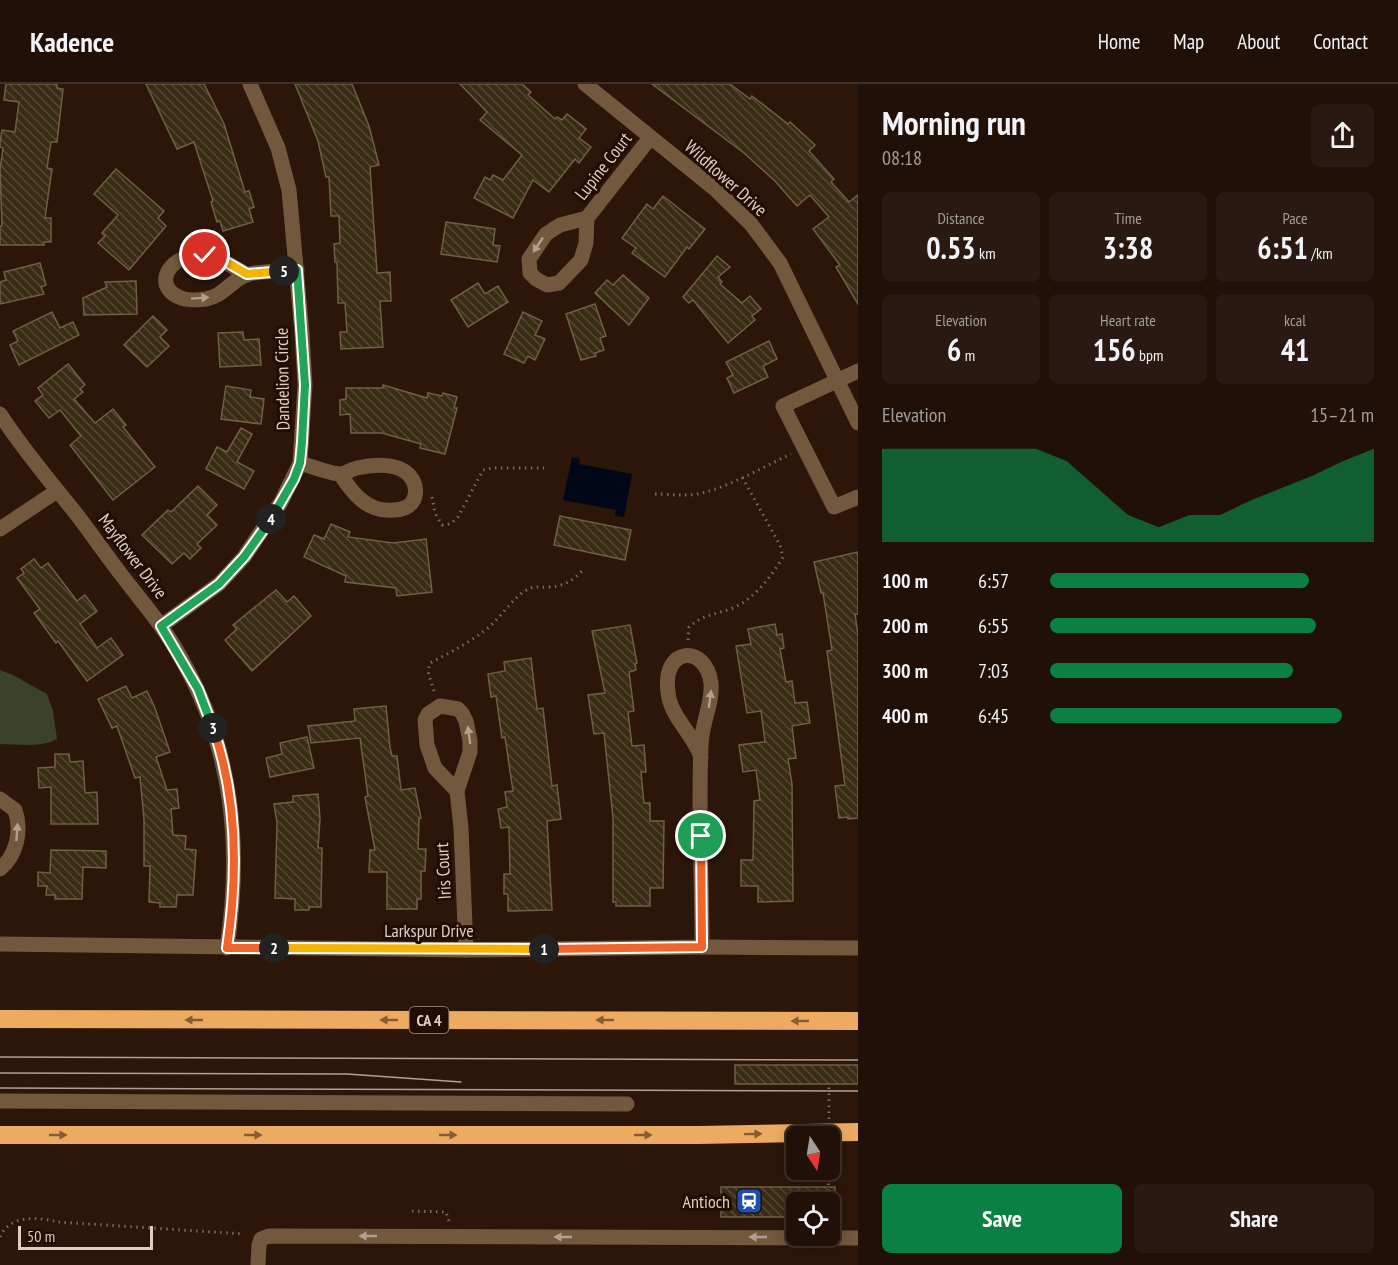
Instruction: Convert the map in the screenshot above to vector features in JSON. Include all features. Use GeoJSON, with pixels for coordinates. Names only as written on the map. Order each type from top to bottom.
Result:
{"type":"FeatureCollection","features":[{"type":"Feature","properties":{"kind":"highway","name":"CA 4"},"geometry":{"type":"LineString","coordinates":[[0,1019],[858,1021]]}},
{"type":"Feature","properties":{"kind":"highway"},"geometry":{"type":"LineString","coordinates":[[840,1132],[858,1132]]}},
{"type":"Feature","properties":{"kind":"highway"},"geometry":{"type":"LineString","coordinates":[[0,1135],[786,1133]]}},
{"type":"Feature","properties":{"kind":"highway"},"geometry":{"type":"LineString","coordinates":[[840,1137],[858,1139]]}},
{"type":"Feature","properties":{"kind":"street","name":"Dandelion Circle"},"geometry":{"type":"LineString","coordinates":[[161,626],[219,584],[244,557],[281,502],[300,463],[305,385],[289,190],[271,129],[250,84]]}},
{"type":"Feature","properties":{"kind":"street","name":"Wildflower Drive"},"geometry":{"type":"LineString","coordinates":[[585,84],[733,205],[767,244],[789,279],[858,423]]}},
{"type":"Feature","properties":{"kind":"street","name":"Lupine Court"},"geometry":{"type":"LineString","coordinates":[[587,218],[570,222],[546,234],[530,259],[530,273],[536,279],[547,285],[564,280],[584,253],[587,218],[650,138]]}},
{"type":"Feature","properties":{"kind":"street"},"geometry":{"type":"LineString","coordinates":[[247,274],[224,292],[207,299],[182,299],[170,291],[166,280],[169,268],[181,259],[195,256],[216,257],[247,274],[297,270]]}},
{"type":"Feature","properties":{"kind":"street"},"geometry":{"type":"LineString","coordinates":[[858,371],[783,406],[834,507],[858,497]]}},
{"type":"Feature","properties":{"kind":"street","name":"Mayflower Drive"},"geometry":{"type":"LineString","coordinates":[[0,414],[22,448],[161,626],[198,689],[216,736],[231,806],[235,861],[227,948]]}},
{"type":"Feature","properties":{"kind":"street"},"geometry":{"type":"LineString","coordinates":[[300,463],[340,474],[356,468],[378,465],[402,470],[414,481],[416,486],[414,499],[407,507],[395,510],[386,511],[372,507],[358,498],[340,474]]}},
{"type":"Feature","properties":{"kind":"street"},"geometry":{"type":"LineString","coordinates":[[0,529],[57,491]]}},
{"type":"Feature","properties":{"kind":"street"},"geometry":{"type":"LineString","coordinates":[[701,757],[691,735],[672,709],[668,694],[669,668],[672,662],[681,657],[699,659],[709,674],[711,700],[702,735],[701,757],[702,947]]}},
{"type":"Feature","properties":{"kind":"street","name":"Iris Court"},"geometry":{"type":"LineString","coordinates":[[457,791],[435,768],[427,745],[425,720],[428,714],[440,706],[458,709],[469,729],[470,752],[457,791],[461,828],[466,950]]}},
{"type":"Feature","properties":{"kind":"street"},"geometry":{"type":"LineString","coordinates":[[0,799],[15,810],[17,824],[13,854],[0,869]]}},
{"type":"Feature","properties":{"kind":"street","name":"Larkspur Drive"},"geometry":{"type":"LineString","coordinates":[[0,944],[466,950],[858,948]]}},
{"type":"Feature","properties":{"kind":"street"},"geometry":{"type":"LineString","coordinates":[[0,1101],[604,1097],[627,1104]]}},
{"type":"Feature","properties":{"kind":"street"},"geometry":{"type":"LineString","coordinates":[[258,1265],[261,1239],[269,1236],[858,1238]]}},
{"type":"Feature","properties":{"kind":"path"},"geometry":{"type":"LineString","coordinates":[[655,494],[702,493],[804,448]]}},
{"type":"Feature","properties":{"kind":"path"},"geometry":{"type":"LineString","coordinates":[[430,490],[435,513],[442,525],[447,525],[458,517],[483,470],[544,468]]}},
{"type":"Feature","properties":{"kind":"path"},"geometry":{"type":"LineString","coordinates":[[688,648],[689,627],[696,620],[732,608],[747,600],[775,571],[783,557],[780,545],[742,477]]}},
{"type":"Feature","properties":{"kind":"path"},"geometry":{"type":"LineString","coordinates":[[436,698],[428,672],[430,663],[464,646],[490,626],[523,592],[533,586],[547,587],[566,584],[583,570]]}},
{"type":"Feature","properties":{"kind":"path"},"geometry":{"type":"LineString","coordinates":[[829,1084],[829,1126]]}},
{"type":"Feature","properties":{"kind":"path"},"geometry":{"type":"LineString","coordinates":[[412,1211],[446,1212],[454,1236]]}},
{"type":"Feature","properties":{"kind":"path"},"geometry":{"type":"LineString","coordinates":[[0,1237],[3,1230],[14,1222],[35,1218],[58,1222],[244,1234]]}},
{"type":"Feature","properties":{"kind":"green space"},"geometry":{"type":"Polygon","coordinates":[[[0,670],[47,694],[53,711],[57,739],[37,745],[0,744],[0,670]]]}},
{"type":"Feature","properties":{"kind":"water"},"geometry":{"type":"Polygon","coordinates":[[[572,457],[580,459],[579,464],[632,474],[624,517],[615,516],[616,510],[563,500],[572,457]]]}},
{"type":"Feature","properties":{"kind":"building"},"geometry":{"type":"Polygon","coordinates":[[[6,84],[57,84],[57,88],[63,89],[57,142],[51,142],[47,168],[52,169],[45,218],[51,218],[51,242],[44,242],[44,245],[0,245],[0,226],[2,226],[0,170],[3,148],[0,147],[0,143],[2,130],[15,132],[19,102],[4,100],[6,84]]]}},
{"type":"Feature","properties":{"kind":"building"},"geometry":{"type":"Polygon","coordinates":[[[146,84],[204,84],[224,124],[245,192],[249,191],[254,207],[249,209],[253,222],[223,231],[220,221],[217,222],[211,202],[213,201],[194,142],[177,149],[146,84]]]}},
{"type":"Feature","properties":{"kind":"building"},"geometry":{"type":"Polygon","coordinates":[[[295,84],[352,84],[369,126],[379,165],[370,167],[377,273],[390,272],[391,301],[380,301],[383,347],[341,349],[340,332],[347,332],[345,303],[338,303],[337,262],[335,262],[334,244],[340,243],[339,216],[331,216],[329,177],[326,177],[318,141],[295,84]]]}},
{"type":"Feature","properties":{"kind":"building"},"geometry":{"type":"Polygon","coordinates":[[[460,84],[522,84],[531,92],[528,95],[555,119],[557,117],[562,120],[567,114],[586,129],[579,138],[591,147],[579,163],[575,159],[549,192],[533,180],[513,218],[474,198],[485,177],[490,180],[493,175],[503,180],[522,155],[480,120],[487,112],[460,84]]]}},
{"type":"Feature","properties":{"kind":"building"},"geometry":{"type":"Polygon","coordinates":[[[652,84],[730,84],[750,99],[752,96],[788,124],[790,122],[815,145],[809,151],[834,179],[831,182],[849,202],[858,195],[858,304],[836,267],[840,265],[813,229],[829,217],[810,195],[797,206],[775,181],[744,153],[652,84]]]}},
{"type":"Feature","properties":{"kind":"building"},"geometry":{"type":"Polygon","coordinates":[[[116,169],[164,211],[158,218],[166,226],[129,270],[98,243],[105,236],[102,233],[118,215],[94,194],[116,169]]]}},
{"type":"Feature","properties":{"kind":"building"},"geometry":{"type":"Polygon","coordinates":[[[663,196],[705,229],[689,249],[687,247],[665,277],[632,253],[636,248],[622,238],[647,204],[653,209],[663,196]]]}},
{"type":"Feature","properties":{"kind":"building"},"geometry":{"type":"Polygon","coordinates":[[[446,222],[495,229],[493,245],[500,246],[497,262],[441,254],[446,222]]]}},
{"type":"Feature","properties":{"kind":"building"},"geometry":{"type":"Polygon","coordinates":[[[717,256],[730,267],[718,277],[722,282],[720,284],[742,303],[750,296],[761,309],[752,316],[755,320],[728,343],[693,300],[689,303],[683,297],[717,256]]]}},
{"type":"Feature","properties":{"kind":"building"},"geometry":{"type":"Polygon","coordinates":[[[40,263],[46,285],[41,287],[44,294],[0,304],[0,282],[6,280],[4,272],[40,263]]]}},
{"type":"Feature","properties":{"kind":"building"},"geometry":{"type":"Polygon","coordinates":[[[623,275],[649,298],[629,325],[595,293],[607,280],[613,285],[623,275]]]}},
{"type":"Feature","properties":{"kind":"building"},"geometry":{"type":"Polygon","coordinates":[[[136,281],[137,314],[84,315],[83,298],[107,287],[105,282],[136,281]]]}},
{"type":"Feature","properties":{"kind":"building"},"geometry":{"type":"Polygon","coordinates":[[[478,283],[485,294],[498,286],[508,302],[468,327],[451,300],[478,283]]]}},
{"type":"Feature","properties":{"kind":"building"},"geometry":{"type":"Polygon","coordinates":[[[595,304],[606,336],[600,338],[604,350],[595,353],[596,356],[581,360],[566,314],[595,304]]]}},
{"type":"Feature","properties":{"kind":"building"},"geometry":{"type":"Polygon","coordinates":[[[52,312],[60,328],[73,322],[79,335],[19,365],[10,345],[18,341],[13,331],[52,312]]]}},
{"type":"Feature","properties":{"kind":"building"},"geometry":{"type":"Polygon","coordinates":[[[523,312],[542,321],[535,335],[545,339],[535,360],[528,356],[524,363],[504,354],[523,312]]]}},
{"type":"Feature","properties":{"kind":"building"},"geometry":{"type":"Polygon","coordinates":[[[153,316],[167,330],[160,337],[169,346],[147,367],[124,345],[153,316]]]}},
{"type":"Feature","properties":{"kind":"building"},"geometry":{"type":"Polygon","coordinates":[[[243,332],[244,340],[259,339],[261,365],[220,367],[218,333],[243,332]]]}},
{"type":"Feature","properties":{"kind":"building"},"geometry":{"type":"Polygon","coordinates":[[[769,341],[777,359],[763,366],[768,377],[734,393],[727,378],[733,375],[726,362],[769,341]]]}},
{"type":"Feature","properties":{"kind":"building"},"geometry":{"type":"Polygon","coordinates":[[[68,364],[85,385],[80,389],[83,392],[74,399],[95,423],[113,409],[126,425],[123,427],[155,467],[113,500],[70,445],[81,436],[60,410],[49,418],[35,401],[43,395],[38,388],[68,364]]]}},
{"type":"Feature","properties":{"kind":"building"},"geometry":{"type":"Polygon","coordinates":[[[383,385],[427,398],[428,393],[442,396],[443,393],[457,397],[454,408],[457,408],[445,454],[420,448],[421,444],[382,433],[351,433],[350,414],[340,415],[340,400],[346,399],[346,388],[383,388],[383,385]]]}},
{"type":"Feature","properties":{"kind":"building"},"geometry":{"type":"Polygon","coordinates":[[[226,386],[251,390],[250,397],[264,399],[261,424],[221,419],[226,386]]]}},
{"type":"Feature","properties":{"kind":"building"},"geometry":{"type":"Polygon","coordinates":[[[241,428],[252,434],[237,462],[254,471],[244,489],[206,469],[217,447],[227,452],[241,428]]]}},
{"type":"Feature","properties":{"kind":"building"},"geometry":{"type":"Polygon","coordinates":[[[198,486],[217,505],[207,515],[217,525],[197,544],[201,548],[190,559],[184,553],[172,564],[142,535],[198,486]]]}},
{"type":"Feature","properties":{"kind":"building"},"geometry":{"type":"Polygon","coordinates":[[[560,516],[631,530],[625,560],[554,545],[560,516]]]}},
{"type":"Feature","properties":{"kind":"building"},"geometry":{"type":"Polygon","coordinates":[[[331,524],[350,532],[348,537],[393,543],[426,539],[432,592],[397,596],[396,588],[345,582],[346,576],[304,557],[314,535],[324,539],[331,524]]]}},
{"type":"Feature","properties":{"kind":"building"},"geometry":{"type":"Polygon","coordinates":[[[858,552],[858,614],[855,614],[858,635],[858,818],[848,819],[848,817],[839,818],[835,786],[845,785],[827,651],[832,650],[823,593],[821,593],[814,562],[858,552]]]}},
{"type":"Feature","properties":{"kind":"building"},"geometry":{"type":"Polygon","coordinates":[[[34,559],[41,568],[48,563],[77,601],[85,595],[97,611],[80,624],[97,648],[111,638],[123,655],[87,681],[34,613],[40,609],[17,578],[24,573],[21,569],[34,559]]]}},
{"type":"Feature","properties":{"kind":"building"},"geometry":{"type":"Polygon","coordinates":[[[276,590],[287,602],[294,596],[311,616],[252,671],[225,640],[237,629],[233,625],[276,590]]]}},
{"type":"Feature","properties":{"kind":"building"},"geometry":{"type":"Polygon","coordinates":[[[775,624],[777,635],[782,634],[784,648],[780,649],[786,682],[792,681],[795,703],[807,702],[810,723],[792,726],[796,758],[788,759],[792,784],[793,901],[758,902],[758,886],[741,886],[741,860],[753,860],[754,801],[760,800],[756,770],[743,772],[739,745],[765,742],[761,711],[747,713],[736,646],[751,644],[748,629],[775,624]]]}},
{"type":"Feature","properties":{"kind":"building"},"geometry":{"type":"Polygon","coordinates":[[[630,625],[637,663],[635,664],[636,670],[629,672],[634,711],[628,712],[632,746],[644,745],[646,772],[641,772],[644,803],[650,803],[650,821],[664,821],[663,888],[650,888],[650,906],[616,906],[616,902],[613,902],[613,818],[604,733],[594,734],[588,695],[605,693],[592,631],[630,625]]]}},
{"type":"Feature","properties":{"kind":"building"},"geometry":{"type":"Polygon","coordinates":[[[531,658],[537,709],[543,708],[552,786],[557,785],[561,819],[547,821],[552,910],[508,911],[508,894],[504,894],[504,874],[510,874],[509,827],[501,828],[498,809],[507,807],[505,792],[513,791],[505,737],[502,738],[496,696],[491,697],[488,674],[505,671],[504,662],[531,658]]]}},
{"type":"Feature","properties":{"kind":"building"},"geometry":{"type":"Polygon","coordinates":[[[126,686],[132,698],[147,691],[155,708],[170,752],[156,757],[167,790],[177,789],[179,808],[171,809],[173,835],[186,836],[185,849],[196,850],[193,895],[177,895],[176,907],[160,907],[160,903],[149,902],[150,866],[144,866],[144,819],[140,777],[135,778],[117,726],[112,728],[98,699],[126,686]]]}},
{"type":"Feature","properties":{"kind":"building"},"geometry":{"type":"Polygon","coordinates":[[[386,706],[390,747],[392,756],[397,756],[401,790],[415,788],[421,818],[419,819],[418,849],[426,849],[425,871],[421,871],[421,899],[417,899],[417,909],[387,909],[387,872],[369,872],[370,850],[375,850],[365,797],[368,796],[360,738],[311,743],[308,726],[355,721],[354,709],[386,706]]]}},
{"type":"Feature","properties":{"kind":"building"},"geometry":{"type":"Polygon","coordinates":[[[307,737],[314,768],[270,777],[266,758],[282,754],[280,743],[307,737]]]}},
{"type":"Feature","properties":{"kind":"building"},"geometry":{"type":"Polygon","coordinates":[[[55,754],[69,754],[70,762],[83,761],[85,793],[97,792],[98,824],[51,824],[51,787],[39,788],[38,768],[55,767],[55,754]]]}},
{"type":"Feature","properties":{"kind":"building"},"geometry":{"type":"Polygon","coordinates":[[[318,794],[320,819],[318,848],[322,848],[321,907],[295,910],[295,899],[275,898],[277,823],[274,804],[293,802],[293,796],[318,794]]]}},
{"type":"Feature","properties":{"kind":"building"},"geometry":{"type":"Polygon","coordinates":[[[51,850],[106,851],[106,868],[83,867],[82,899],[55,899],[55,895],[46,895],[47,886],[38,886],[38,872],[50,873],[51,850]]]}},
{"type":"Feature","properties":{"kind":"building"},"geometry":{"type":"Polygon","coordinates":[[[735,1065],[858,1065],[858,1084],[735,1084],[735,1065]]]}},
{"type":"Feature","properties":{"kind":"building"},"geometry":{"type":"Polygon","coordinates":[[[721,1187],[835,1187],[835,1192],[786,1192],[786,1217],[721,1217],[721,1187]]]}},
{"type":"Feature","properties":{"kind":"tram line"},"geometry":{"type":"LineString","coordinates":[[0,1057],[858,1060]]}},
{"type":"Feature","properties":{"kind":"tram line"},"geometry":{"type":"LineString","coordinates":[[0,1073],[347,1074],[461,1082]]}},
{"type":"Feature","properties":{"kind":"tram line"},"geometry":{"type":"LineString","coordinates":[[0,1088],[858,1091]]}},
{"type":"Feature","properties":{"kind":"place","name":"Antioch"},"geometry":{"type":"Point","coordinates":[749,1201]}},
{"type":"Feature","properties":{"kind":"route"},"geometry":{"type":"LineString","coordinates":[[205,255],[223,260],[247,274],[297,270],[305,385],[300,463],[281,502],[244,557],[219,584],[161,626],[198,689],[221,754],[231,806],[235,861],[227,948],[466,950],[702,947],[701,836]]}}]}
